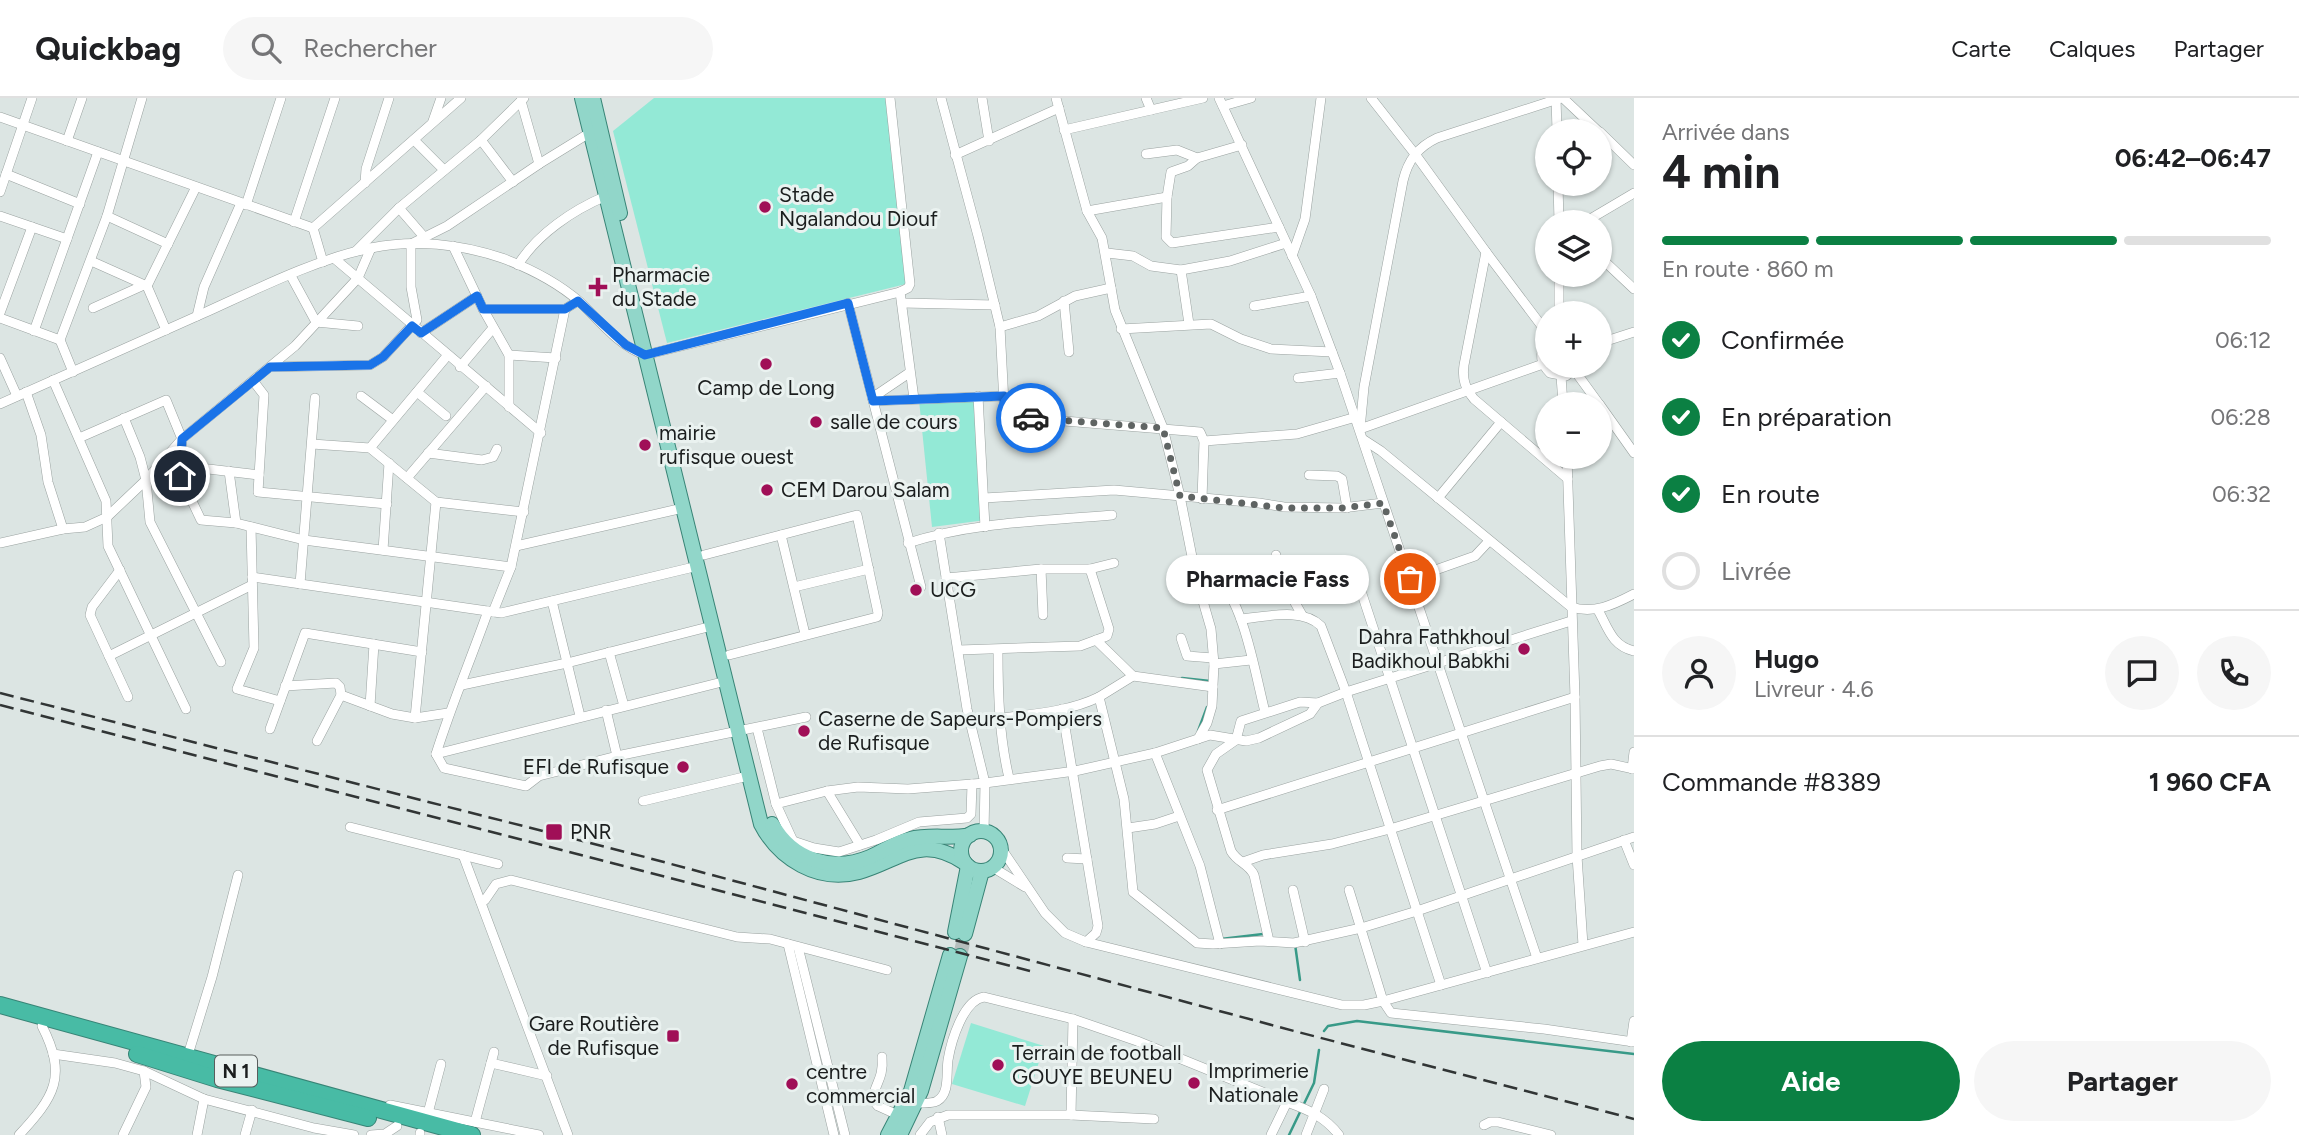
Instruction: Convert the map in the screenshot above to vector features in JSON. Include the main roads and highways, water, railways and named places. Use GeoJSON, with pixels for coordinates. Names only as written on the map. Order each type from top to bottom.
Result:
{"type":"FeatureCollection","features":[{"type":"Feature","properties":{"kind":"highway","name":"N 1"},"geometry":{"type":"LineString","coordinates":[[0,1004],[187,1058],[473,1128]]}},
{"type":"Feature","properties":{"kind":"highway","name":"N 1"},"geometry":{"type":"LineString","coordinates":[[0,1015],[389,1132],[423,1134]]}},
{"type":"Feature","properties":{"kind":"main road"},"geometry":{"type":"LineString","coordinates":[[582,98],[701,560],[712,626],[726,681],[747,730],[748,776],[755,807],[766,834],[787,857],[816,871],[844,874],[859,872],[916,850],[940,850],[977,867]]}},
{"type":"Feature","properties":{"kind":"main road"},"geometry":{"type":"LineString","coordinates":[[593,98],[683,508],[729,654],[768,817],[775,831],[815,861],[848,864],[914,838],[952,838],[977,834],[994,836],[1000,855],[977,867],[960,933]]}},
{"type":"Feature","properties":{"kind":"main road"},"geometry":{"type":"LineString","coordinates":[[977,834],[961,848],[977,867]]}},
{"type":"Feature","properties":{"kind":"main road"},"geometry":{"type":"LineString","coordinates":[[888,1135],[911,1091],[955,955],[929,1066],[916,1103],[900,1135]]}},
{"type":"Feature","properties":{"kind":"waterway"},"geometry":{"type":"LineString","coordinates":[[1182,678],[1210,681]]}},
{"type":"Feature","properties":{"kind":"waterway"},"geometry":{"type":"LineString","coordinates":[[1198,731],[1209,707]]}},
{"type":"Feature","properties":{"kind":"waterway"},"geometry":{"type":"LineString","coordinates":[[1221,939],[1263,934]]}},
{"type":"Feature","properties":{"kind":"waterway"},"geometry":{"type":"LineString","coordinates":[[1295,944],[1300,980]]}},
{"type":"Feature","properties":{"kind":"waterway"},"geometry":{"type":"LineString","coordinates":[[1324,1031],[1328,1026],[1357,1021],[1634,1054]]}},
{"type":"Feature","properties":{"kind":"waterway"},"geometry":{"type":"LineString","coordinates":[[1289,1135],[1314,1083],[1319,1050]]}},
{"type":"Feature","properties":{"kind":"tunnel"},"geometry":{"type":"LineString","coordinates":[[960,956],[965,934]]}},
{"type":"Feature","properties":{"kind":"railway"},"geometry":{"type":"LineString","coordinates":[[0,693],[645,857],[1634,1119]]}},
{"type":"Feature","properties":{"kind":"railway"},"geometry":{"type":"LineString","coordinates":[[0,705],[1030,971]]}},
{"type":"Feature","properties":{"kind":"place","name":"Stade Ngalandou Diouf"},"geometry":{"type":"Point","coordinates":[765,207]}},
{"type":"Feature","properties":{"kind":"place","name":"Pharmacie du Stade"},"geometry":{"type":"Point","coordinates":[598,287]}},
{"type":"Feature","properties":{"kind":"place","name":"Camp de Long"},"geometry":{"type":"Point","coordinates":[766,364]}},
{"type":"Feature","properties":{"kind":"place","name":"salle de cours"},"geometry":{"type":"Point","coordinates":[816,422]}},
{"type":"Feature","properties":{"kind":"place","name":"mairie rufisque ouest"},"geometry":{"type":"Point","coordinates":[645,445]}},
{"type":"Feature","properties":{"kind":"place","name":"CEM Darou Salam"},"geometry":{"type":"Point","coordinates":[767,490]}},
{"type":"Feature","properties":{"kind":"place","name":"Pharmacie Fass"},"geometry":{"type":"Point","coordinates":[1410,579]}},
{"type":"Feature","properties":{"kind":"place","name":"UCG"},"geometry":{"type":"Point","coordinates":[916,590]}},
{"type":"Feature","properties":{"kind":"place","name":"Dahra Fathkhoul Badikhoul Babkhi"},"geometry":{"type":"Point","coordinates":[1524,649]}},
{"type":"Feature","properties":{"kind":"place","name":"Caserne de Sapeurs-Pompiers de Rufisque"},"geometry":{"type":"Point","coordinates":[804,731]}},
{"type":"Feature","properties":{"kind":"place","name":"EFI de Rufisque"},"geometry":{"type":"Point","coordinates":[683,767]}},
{"type":"Feature","properties":{"kind":"place","name":"PNR"},"geometry":{"type":"Point","coordinates":[554,832]}},
{"type":"Feature","properties":{"kind":"place","name":"Gare Routière de Rufisque"},"geometry":{"type":"Point","coordinates":[673,1036]}},
{"type":"Feature","properties":{"kind":"place","name":"Terrain de football GOUYE BEUNEU"},"geometry":{"type":"Point","coordinates":[998,1065]}},
{"type":"Feature","properties":{"kind":"place","name":"Imprimerie Nationale"},"geometry":{"type":"Point","coordinates":[1194,1083]}},
{"type":"Feature","properties":{"kind":"place","name":"centre commercial"},"geometry":{"type":"Point","coordinates":[792,1084]}}]}
